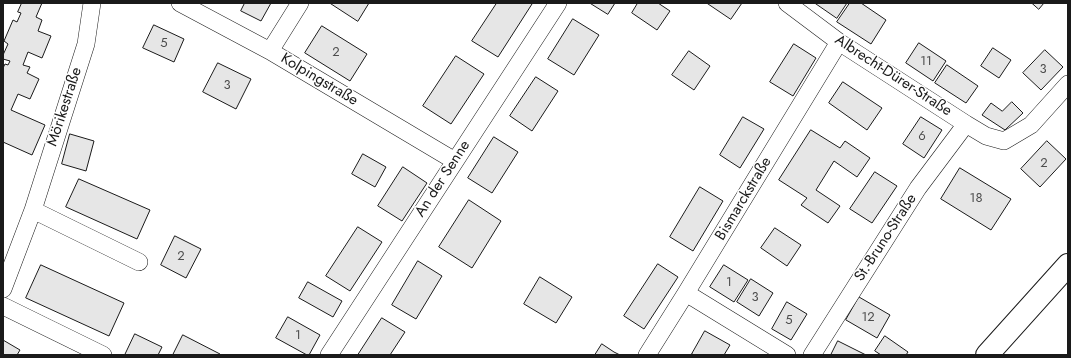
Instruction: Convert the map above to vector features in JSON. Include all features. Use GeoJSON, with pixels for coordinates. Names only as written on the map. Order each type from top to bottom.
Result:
{"type":"FeatureCollection","features":[{"type":"Feature","properties":{"kind":"street","name":"Mörikestraße"},"geometry":{"type":"LineString","coordinates":[[3,289],[33,210],[86,44],[92,3]]}},
{"type":"Feature","properties":{"kind":"street","name":"Kolpingstraße"},"geometry":{"type":"LineString","coordinates":[[180,3],[270,51],[455,161]]}},
{"type":"Feature","properties":{"kind":"street"},"geometry":{"type":"LineString","coordinates":[[270,51],[300,3]]}},
{"type":"Feature","properties":{"kind":"street","name":"An der Senne"},"geometry":{"type":"LineString","coordinates":[[329,355],[558,3]]}},
{"type":"Feature","properties":{"kind":"street","name":"Albrecht-Dürer-Straße"},"geometry":{"type":"LineString","coordinates":[[787,3],[839,42],[986,136],[1004,141],[1031,126],[1068,84]]}},
{"type":"Feature","properties":{"kind":"street","name":"Bismarckstraße"},"geometry":{"type":"LineString","coordinates":[[647,355],[686,294],[839,42]]}},
{"type":"Feature","properties":{"kind":"street","name":"St.-Bruno-Straße"},"geometry":{"type":"LineString","coordinates":[[812,355],[918,188],[966,124]]}},
{"type":"Feature","properties":{"kind":"street"},"geometry":{"type":"LineString","coordinates":[[33,210],[139,262]]}},
{"type":"Feature","properties":{"kind":"street"},"geometry":{"type":"LineString","coordinates":[[987,355],[1068,265]]}},
{"type":"Feature","properties":{"kind":"street"},"geometry":{"type":"LineString","coordinates":[[686,294],[787,355]]}},
{"type":"Feature","properties":{"kind":"street"},"geometry":{"type":"LineString","coordinates":[[3,306],[103,355]]}},
{"type":"Feature","properties":{"kind":"building"},"geometry":{"type":"Polygon","coordinates":[[[22,3],[42,3],[36,17],[42,20],[38,31],[51,36],[42,58],[28,52],[23,65],[30,67],[27,73],[39,79],[30,99],[18,94],[11,110],[45,125],[32,155],[3,142],[3,68],[5,64],[8,65],[10,61],[3,59],[3,55],[8,44],[4,41],[13,20],[17,22],[21,13],[18,12],[22,3]]]}},
{"type":"Feature","properties":{"kind":"building"},"geometry":{"type":"Polygon","coordinates":[[[245,3],[271,3],[261,21],[241,11],[245,3]]]}},
{"type":"Feature","properties":{"kind":"building"},"geometry":{"type":"Polygon","coordinates":[[[330,3],[369,3],[358,21],[330,3]]]}},
{"type":"Feature","properties":{"kind":"building"},"geometry":{"type":"Polygon","coordinates":[[[497,3],[532,4],[498,57],[472,41],[497,3]]]}},
{"type":"Feature","properties":{"kind":"building"},"geometry":{"type":"Polygon","coordinates":[[[590,3],[615,3],[608,14],[590,3]]]}},
{"type":"Feature","properties":{"kind":"building"},"geometry":{"type":"Polygon","coordinates":[[[638,3],[658,3],[670,11],[657,30],[632,13],[638,3]]]}},
{"type":"Feature","properties":{"kind":"building"},"geometry":{"type":"Polygon","coordinates":[[[707,3],[742,3],[731,19],[707,3]]]}},
{"type":"Feature","properties":{"kind":"building"},"geometry":{"type":"Polygon","coordinates":[[[815,3],[847,3],[837,18],[815,3]]]}},
{"type":"Feature","properties":{"kind":"building"},"geometry":{"type":"Polygon","coordinates":[[[850,3],[861,3],[886,20],[871,44],[837,22],[850,3]]]}},
{"type":"Feature","properties":{"kind":"building"},"geometry":{"type":"Polygon","coordinates":[[[1032,3],[1044,3],[1039,9],[1032,3]]]}},
{"type":"Feature","properties":{"kind":"building"},"geometry":{"type":"Polygon","coordinates":[[[573,19],[599,35],[574,75],[548,59],[573,19]]]}},
{"type":"Feature","properties":{"kind":"building"},"geometry":{"type":"Polygon","coordinates":[[[154,25],[184,39],[174,62],[143,48],[154,25]]]}},
{"type":"Feature","properties":{"kind":"building"},"geometry":{"type":"Polygon","coordinates":[[[322,26],[367,54],[350,81],[305,53],[322,26]]]}},
{"type":"Feature","properties":{"kind":"building"},"geometry":{"type":"Polygon","coordinates":[[[919,43],[946,61],[933,81],[906,63],[919,43]]]}},
{"type":"Feature","properties":{"kind":"building"},"geometry":{"type":"Polygon","coordinates":[[[794,44],[816,58],[793,96],[770,82],[794,44]]]}},
{"type":"Feature","properties":{"kind":"building"},"geometry":{"type":"Polygon","coordinates":[[[993,48],[1011,60],[999,78],[981,66],[993,48]]]}},
{"type":"Feature","properties":{"kind":"building"},"geometry":{"type":"Polygon","coordinates":[[[1045,50],[1063,67],[1041,90],[1023,73],[1045,50]]]}},
{"type":"Feature","properties":{"kind":"building"},"geometry":{"type":"Polygon","coordinates":[[[689,51],[710,66],[694,90],[672,75],[689,51]]]}},
{"type":"Feature","properties":{"kind":"building"},"geometry":{"type":"Polygon","coordinates":[[[456,56],[484,74],[451,124],[423,106],[456,56]]]}},
{"type":"Feature","properties":{"kind":"building"},"geometry":{"type":"Polygon","coordinates":[[[218,63],[251,79],[236,109],[203,92],[218,63]]]}},
{"type":"Feature","properties":{"kind":"building"},"geometry":{"type":"Polygon","coordinates":[[[947,65],[978,86],[966,103],[935,83],[947,65]]]}},
{"type":"Feature","properties":{"kind":"building"},"geometry":{"type":"Polygon","coordinates":[[[536,77],[558,91],[532,131],[510,116],[536,77]]]}},
{"type":"Feature","properties":{"kind":"building"},"geometry":{"type":"Polygon","coordinates":[[[843,82],[882,108],[867,130],[829,103],[843,82]]]}},
{"type":"Feature","properties":{"kind":"building"},"geometry":{"type":"Polygon","coordinates":[[[1012,102],[1023,113],[1005,130],[982,115],[991,103],[1002,111],[1012,102]]]}},
{"type":"Feature","properties":{"kind":"building"},"geometry":{"type":"Polygon","coordinates":[[[743,117],[764,129],[740,168],[720,155],[743,117]]]}},
{"type":"Feature","properties":{"kind":"building"},"geometry":{"type":"Polygon","coordinates":[[[921,117],[942,130],[924,158],[903,144],[921,117]]]}},
{"type":"Feature","properties":{"kind":"building"},"geometry":{"type":"Polygon","coordinates":[[[811,130],[840,148],[845,141],[870,158],[857,177],[834,161],[816,190],[840,206],[828,223],[801,205],[807,198],[779,180],[811,130]]]}},
{"type":"Feature","properties":{"kind":"building"},"geometry":{"type":"Polygon","coordinates":[[[70,134],[94,141],[86,171],[62,164],[70,134]]]}},
{"type":"Feature","properties":{"kind":"building"},"geometry":{"type":"Polygon","coordinates":[[[494,137],[518,152],[492,193],[468,178],[494,137]]]}},
{"type":"Feature","properties":{"kind":"building"},"geometry":{"type":"Polygon","coordinates":[[[1047,141],[1066,159],[1040,187],[1021,169],[1047,141]]]}},
{"type":"Feature","properties":{"kind":"building"},"geometry":{"type":"Polygon","coordinates":[[[363,154],[386,167],[375,187],[352,174],[363,154]]]}},
{"type":"Feature","properties":{"kind":"building"},"geometry":{"type":"Polygon","coordinates":[[[403,167],[427,183],[402,221],[378,206],[403,167]]]}},
{"type":"Feature","properties":{"kind":"building"},"geometry":{"type":"Polygon","coordinates":[[[960,168],[1011,199],[991,230],[941,199],[960,168]]]}},
{"type":"Feature","properties":{"kind":"building"},"geometry":{"type":"Polygon","coordinates":[[[875,172],[897,186],[872,223],[850,209],[875,172]]]}},
{"type":"Feature","properties":{"kind":"building"},"geometry":{"type":"Polygon","coordinates":[[[79,179],[150,210],[137,239],[66,207],[79,179]]]}},
{"type":"Feature","properties":{"kind":"building"},"geometry":{"type":"Polygon","coordinates":[[[700,187],[723,201],[693,251],[670,237],[700,187]]]}},
{"type":"Feature","properties":{"kind":"building"},"geometry":{"type":"Polygon","coordinates":[[[469,200],[501,221],[472,268],[439,247],[469,200]]]}},
{"type":"Feature","properties":{"kind":"building"},"geometry":{"type":"Polygon","coordinates":[[[358,227],[382,242],[350,291],[326,276],[358,227]]]}},
{"type":"Feature","properties":{"kind":"building"},"geometry":{"type":"Polygon","coordinates":[[[775,228],[801,245],[787,266],[761,248],[775,228]]]}},
{"type":"Feature","properties":{"kind":"building"},"geometry":{"type":"Polygon","coordinates":[[[175,236],[201,249],[186,278],[161,265],[175,236]]]}},
{"type":"Feature","properties":{"kind":"building"},"geometry":{"type":"Polygon","coordinates":[[[418,261],[442,276],[416,319],[392,305],[418,261]]]}},
{"type":"Feature","properties":{"kind":"building"},"geometry":{"type":"Polygon","coordinates":[[[658,264],[678,277],[644,329],[624,316],[658,264]]]}},
{"type":"Feature","properties":{"kind":"building"},"geometry":{"type":"Polygon","coordinates":[[[41,265],[124,303],[109,336],[26,298],[41,265]]]}},
{"type":"Feature","properties":{"kind":"building"},"geometry":{"type":"Polygon","coordinates":[[[724,265],[748,280],[734,302],[710,287],[724,265]]]}},
{"type":"Feature","properties":{"kind":"building"},"geometry":{"type":"Polygon","coordinates":[[[540,277],[572,297],[556,323],[524,304],[540,277]]]}},
{"type":"Feature","properties":{"kind":"building"},"geometry":{"type":"Polygon","coordinates":[[[751,279],[773,293],[759,316],[737,302],[751,279]]]}},
{"type":"Feature","properties":{"kind":"building"},"geometry":{"type":"Polygon","coordinates":[[[308,282],[342,301],[333,317],[299,298],[308,282]]]}},
{"type":"Feature","properties":{"kind":"building"},"geometry":{"type":"Polygon","coordinates":[[[859,297],[890,315],[877,338],[846,320],[859,297]]]}},
{"type":"Feature","properties":{"kind":"building"},"geometry":{"type":"Polygon","coordinates":[[[787,302],[807,314],[791,340],[772,329],[787,302]]]}},
{"type":"Feature","properties":{"kind":"building"},"geometry":{"type":"Polygon","coordinates":[[[288,317],[320,335],[309,355],[276,338],[288,317]]]}},
{"type":"Feature","properties":{"kind":"building"},"geometry":{"type":"Polygon","coordinates":[[[382,318],[405,332],[390,355],[358,355],[382,318]]]}},
{"type":"Feature","properties":{"kind":"building"},"geometry":{"type":"Polygon","coordinates":[[[705,331],[730,345],[724,355],[692,354],[705,331]]]}},
{"type":"Feature","properties":{"kind":"building"},"geometry":{"type":"Polygon","coordinates":[[[135,334],[162,347],[158,355],[125,355],[135,334]]]}},
{"type":"Feature","properties":{"kind":"building"},"geometry":{"type":"Polygon","coordinates":[[[183,335],[220,354],[220,355],[173,355],[183,335]]]}},
{"type":"Feature","properties":{"kind":"building"},"geometry":{"type":"Polygon","coordinates":[[[885,336],[908,352],[906,355],[881,355],[875,351],[885,336]]]}},
{"type":"Feature","properties":{"kind":"building"},"geometry":{"type":"Polygon","coordinates":[[[3,340],[20,350],[17,355],[3,355],[3,340]]]}},
{"type":"Feature","properties":{"kind":"building"},"geometry":{"type":"Polygon","coordinates":[[[838,341],[866,355],[831,355],[838,341]]]}},
{"type":"Feature","properties":{"kind":"building"},"geometry":{"type":"Polygon","coordinates":[[[602,344],[614,352],[620,355],[595,355],[602,344]]]}}]}
